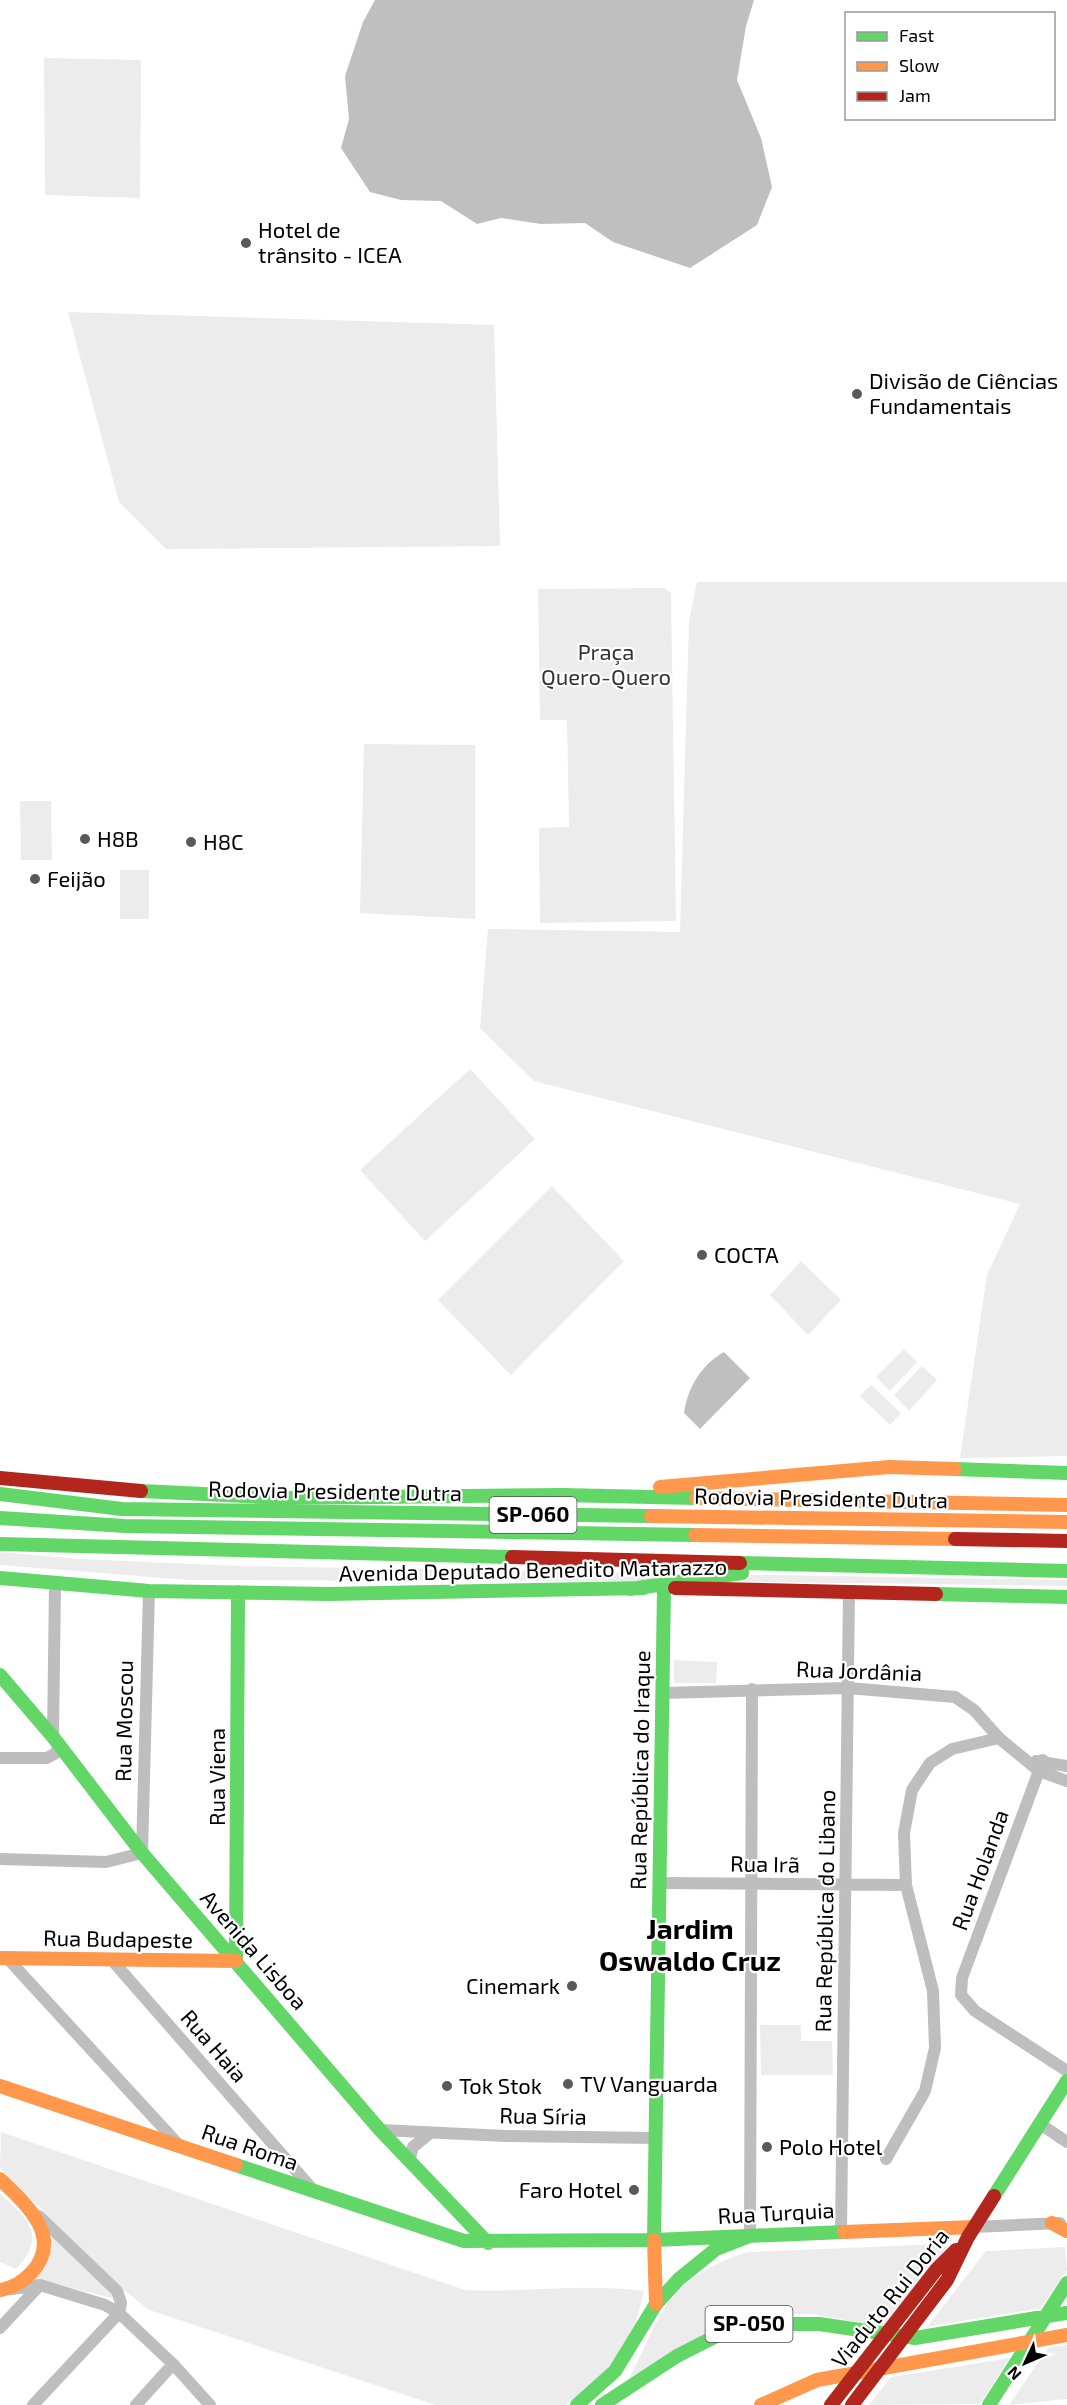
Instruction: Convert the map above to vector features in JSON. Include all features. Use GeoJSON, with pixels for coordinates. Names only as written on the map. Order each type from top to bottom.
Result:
{"type":"FeatureCollection","features":[{"type":"Feature","properties":{"kind":"main road"},"geometry":{"type":"LineString","coordinates":[[562,1495],[889,1467],[1067,1473]]}},
{"type":"Feature","properties":{"kind":"main road"},"geometry":{"type":"LineString","coordinates":[[0,1478],[127,1490],[288,1498],[562,1495],[1067,1505]]}},
{"type":"Feature","properties":{"kind":"main road","name":"Rodovia Presidente Dutra"},"geometry":{"type":"LineString","coordinates":[[0,1494],[122,1509],[1067,1522]]}},
{"type":"Feature","properties":{"kind":"main road","name":"Rodovia Presidente Dutra"},"geometry":{"type":"LineString","coordinates":[[0,1518],[125,1526],[1067,1541]]}},
{"type":"Feature","properties":{"kind":"main road"},"geometry":{"type":"LineString","coordinates":[[0,1544],[1067,1571]]}},
{"type":"Feature","properties":{"kind":"main road"},"geometry":{"type":"LineString","coordinates":[[630,1588],[794,1565]]}},
{"type":"Feature","properties":{"kind":"main road","name":"Avenida Deputado Benedito Matarazzo"},"geometry":{"type":"LineString","coordinates":[[0,1578],[149,1591],[329,1594],[664,1588],[1067,1597]]}},
{"type":"Feature","properties":{"kind":"main road","name":"Rua República do Iraque"},"geometry":{"type":"LineString","coordinates":[[656,2304],[654,2240],[664,1588]]}},
{"type":"Feature","properties":{"kind":"main road","name":"Rua Viena"},"geometry":{"type":"LineString","coordinates":[[236,1961],[238,1592]]}},
{"type":"Feature","properties":{"kind":"main road","name":"Avenida Lisboa"},"geometry":{"type":"LineString","coordinates":[[0,1675],[56,1741],[142,1853],[380,2130],[488,2243]]}},
{"type":"Feature","properties":{"kind":"main road","name":"Rua Budapeste"},"geometry":{"type":"LineString","coordinates":[[4,1959],[236,1961]]}},
{"type":"Feature","properties":{"kind":"main road"},"geometry":{"type":"LineString","coordinates":[[971,2232],[1067,2081]]}},
{"type":"Feature","properties":{"kind":"main road","name":"Rua Roma"},"geometry":{"type":"LineString","coordinates":[[0,2086],[464,2241],[488,2243]]}},
{"type":"Feature","properties":{"kind":"main road"},"geometry":{"type":"LineString","coordinates":[[0,2179],[33,2210],[44,2231],[46,2244],[42,2260],[30,2276],[5,2290]]}},
{"type":"Feature","properties":{"kind":"main road"},"geometry":{"type":"LineString","coordinates":[[1052,2223],[1067,2231]]}},
{"type":"Feature","properties":{"kind":"main road","name":"Rua Turquia"},"geometry":{"type":"LineString","coordinates":[[488,2243],[654,2240],[841,2231],[971,2232]]}},
{"type":"Feature","properties":{"kind":"main road","name":"Viaduto Rui Doria"},"geometry":{"type":"LineString","coordinates":[[831,2405],[936,2270],[971,2232]]}},
{"type":"Feature","properties":{"kind":"main road","name":"Viaduto Rui Doria"},"geometry":{"type":"LineString","coordinates":[[852,2405],[947,2280],[971,2232]]}},
{"type":"Feature","properties":{"kind":"main road"},"geometry":{"type":"LineString","coordinates":[[577,2405],[615,2371],[656,2304],[695,2264],[717,2249],[750,2236]]}},
{"type":"Feature","properties":{"kind":"main road"},"geometry":{"type":"LineString","coordinates":[[989,2405],[1067,2283]]}},
{"type":"Feature","properties":{"kind":"main road","name":"SP-050"},"geometry":{"type":"LineString","coordinates":[[602,2405],[687,2351],[730,2330],[751,2324],[819,2324],[915,2338],[1067,2313]]}},
{"type":"Feature","properties":{"kind":"main road"},"geometry":{"type":"LineString","coordinates":[[761,2405],[817,2380],[1067,2335]]}},
{"type":"Feature","properties":{"kind":"street"},"geometry":{"type":"LineString","coordinates":[[0,1758],[46,1758],[56,1753],[55,1583]]}},
{"type":"Feature","properties":{"kind":"street","name":"Rua Moscou"},"geometry":{"type":"LineString","coordinates":[[142,1853],[149,1591]]}},
{"type":"Feature","properties":{"kind":"street","name":"Rua República do Libano"},"geometry":{"type":"LineString","coordinates":[[841,2231],[849,1591]]}},
{"type":"Feature","properties":{"kind":"street","name":"Rua Jordânia"},"geometry":{"type":"LineString","coordinates":[[663,1693],[848,1688],[955,1697],[974,1710],[999,1738],[1029,1761],[1067,1781]]}},
{"type":"Feature","properties":{"kind":"street"},"geometry":{"type":"LineString","coordinates":[[750,2236],[752,1689]]}},
{"type":"Feature","properties":{"kind":"street"},"geometry":{"type":"LineString","coordinates":[[886,2159],[925,2091],[934,2048],[933,1991],[906,1885],[904,1833],[912,1790],[930,1763],[952,1749],[999,1738]]}},
{"type":"Feature","properties":{"kind":"street"},"geometry":{"type":"LineString","coordinates":[[1041,1766],[1067,1766]]}},
{"type":"Feature","properties":{"kind":"street","name":"Rua Holanda"},"geometry":{"type":"LineString","coordinates":[[1041,1766],[962,1978],[961,1995],[975,2011],[1067,2071]]}},
{"type":"Feature","properties":{"kind":"street"},"geometry":{"type":"LineString","coordinates":[[0,1859],[106,1862],[142,1853]]}},
{"type":"Feature","properties":{"kind":"street","name":"Rua Irã"},"geometry":{"type":"LineString","coordinates":[[659,1883],[906,1885]]}},
{"type":"Feature","properties":{"kind":"street"},"geometry":{"type":"LineString","coordinates":[[4,1959],[178,2144]]}},
{"type":"Feature","properties":{"kind":"street","name":"Rua Haia"},"geometry":{"type":"LineString","coordinates":[[111,1959],[313,2190]]}},
{"type":"Feature","properties":{"kind":"street"},"geometry":{"type":"LineString","coordinates":[[129,2130],[143,2120],[144,2108]]}},
{"type":"Feature","properties":{"kind":"street"},"geometry":{"type":"LineString","coordinates":[[1040,2124],[1067,2142]]}},
{"type":"Feature","properties":{"kind":"street","name":"Rua Síria"},"geometry":{"type":"LineString","coordinates":[[380,2130],[656,2138]]}},
{"type":"Feature","properties":{"kind":"street"},"geometry":{"type":"LineString","coordinates":[[410,2161],[413,2147],[430,2133]]}},
{"type":"Feature","properties":{"kind":"street"},"geometry":{"type":"LineString","coordinates":[[279,2179],[286,2173],[286,2160]]}},
{"type":"Feature","properties":{"kind":"street"},"geometry":{"type":"LineString","coordinates":[[33,2210],[117,2291],[121,2303],[119,2313],[33,2405]]}},
{"type":"Feature","properties":{"kind":"street","name":"Rua Turquia"},"geometry":{"type":"LineString","coordinates":[[971,2232],[1067,2223]]}},
{"type":"Feature","properties":{"kind":"street"},"geometry":{"type":"LineString","coordinates":[[0,2328],[40,2285]]}},
{"type":"Feature","properties":{"kind":"street"},"geometry":{"type":"LineString","coordinates":[[5,2290],[40,2285],[105,2305],[119,2313],[173,2364],[210,2405]]}},
{"type":"Feature","properties":{"kind":"street"},"geometry":{"type":"LineString","coordinates":[[136,2405],[173,2364]]}},
{"type":"Feature","properties":{"kind":"green space"},"geometry":{"type":"Polygon","coordinates":[[[44,58],[141,60],[140,198],[45,195],[44,58]]]}},
{"type":"Feature","properties":{"kind":"green space"},"geometry":{"type":"Polygon","coordinates":[[[68,312],[494,325],[500,546],[166,549],[119,502],[68,312]]]}},
{"type":"Feature","properties":{"kind":"green space"},"geometry":{"type":"Polygon","coordinates":[[[697,582],[1067,582],[1067,1456],[960,1458],[987,1275],[1020,1204],[534,1081],[480,1028],[488,929],[680,932],[689,621],[697,582]]]}},
{"type":"Feature","properties":{"kind":"green space","name":"Praça Quero-Quero"},"geometry":{"type":"Polygon","coordinates":[[[664,588],[671,593],[676,921],[540,923],[539,828],[569,827],[567,720],[540,720],[538,589],[664,588]]]}},
{"type":"Feature","properties":{"kind":"green space"},"geometry":{"type":"Polygon","coordinates":[[[364,744],[475,745],[475,919],[360,913],[364,744]]]}},
{"type":"Feature","properties":{"kind":"green space"},"geometry":{"type":"Polygon","coordinates":[[[20,801],[51,801],[52,860],[21,860],[20,801]]]}},
{"type":"Feature","properties":{"kind":"green space"},"geometry":{"type":"Polygon","coordinates":[[[120,870],[149,870],[149,919],[120,919],[120,870]]]}},
{"type":"Feature","properties":{"kind":"green space"},"geometry":{"type":"Polygon","coordinates":[[[470,1069],[535,1139],[425,1241],[360,1170],[470,1069]]]}},
{"type":"Feature","properties":{"kind":"green space"},"geometry":{"type":"Polygon","coordinates":[[[552,1186],[624,1261],[511,1375],[438,1300],[552,1186]]]}},
{"type":"Feature","properties":{"kind":"green space"},"geometry":{"type":"Polygon","coordinates":[[[801,1261],[841,1300],[808,1335],[770,1295],[801,1261]]]}},
{"type":"Feature","properties":{"kind":"green space"},"geometry":{"type":"Polygon","coordinates":[[[904,1349],[917,1362],[890,1391],[876,1377],[904,1349]]]}},
{"type":"Feature","properties":{"kind":"green space"},"geometry":{"type":"Polygon","coordinates":[[[922,1366],[937,1380],[909,1411],[894,1395],[922,1366]]]}},
{"type":"Feature","properties":{"kind":"green space"},"geometry":{"type":"Polygon","coordinates":[[[871,1385],[901,1413],[890,1425],[860,1396],[871,1385]]]}},
{"type":"Feature","properties":{"kind":"green space"},"geometry":{"type":"Polygon","coordinates":[[[0,1552],[80,1559],[238,1566],[1067,1580],[1067,1586],[694,1581],[189,1580],[0,1565],[0,1552]]]}},
{"type":"Feature","properties":{"kind":"green space"},"geometry":{"type":"Polygon","coordinates":[[[674,1660],[717,1662],[716,1683],[674,1683],[674,1660]]]}},
{"type":"Feature","properties":{"kind":"green space"},"geometry":{"type":"Polygon","coordinates":[[[760,2025],[801,2025],[801,2041],[832,2041],[833,2075],[761,2075],[760,2025]]]}},
{"type":"Feature","properties":{"kind":"green space"},"geometry":{"type":"Polygon","coordinates":[[[1,2132],[465,2290],[599,2288],[644,2291],[633,2335],[610,2366],[566,2405],[435,2405],[149,2310],[121,2288],[0,2168],[1,2132]]]}},
{"type":"Feature","properties":{"kind":"green space"},"geometry":{"type":"Polygon","coordinates":[[[0,2194],[26,2220],[32,2237],[26,2257],[16,2269],[0,2262],[0,2194]]]}},
{"type":"Feature","properties":{"kind":"green space"},"geometry":{"type":"Polygon","coordinates":[[[48,2230],[113,2295],[111,2298],[41,2280],[31,2281],[48,2230]]]}},
{"type":"Feature","properties":{"kind":"green space"},"geometry":{"type":"Polygon","coordinates":[[[942,2244],[947,2248],[883,2327],[812,2314],[778,2314],[629,2378],[672,2297],[702,2272],[726,2260],[749,2252],[942,2244]]]}},
{"type":"Feature","properties":{"kind":"green space"},"geometry":{"type":"Polygon","coordinates":[[[1065,2247],[1067,2270],[1041,2308],[927,2327],[986,2251],[1065,2247]]]}},
{"type":"Feature","properties":{"kind":"green space"},"geometry":{"type":"Polygon","coordinates":[[[1067,2345],[1067,2399],[1009,2405],[1048,2348],[1067,2345]]]}},
{"type":"Feature","properties":{"kind":"green space"},"geometry":{"type":"Polygon","coordinates":[[[1010,2358],[980,2404],[869,2405],[891,2377],[1010,2358]]]}},
{"type":"Feature","properties":{"kind":"shaded area"},"geometry":{"type":"Polygon","coordinates":[[[375,0],[754,0],[746,26],[737,80],[761,138],[772,187],[757,225],[690,268],[613,242],[585,223],[541,224],[501,218],[477,224],[441,201],[401,200],[370,192],[341,148],[349,119],[345,76],[363,22],[375,0]]]}},
{"type":"Feature","properties":{"kind":"shaded area"},"geometry":{"type":"Polygon","coordinates":[[[724,1352],[750,1378],[700,1429],[684,1413],[686,1403],[692,1386],[702,1370],[724,1352]]]}},
{"type":"Feature","properties":{"kind":"traffic: fast"},"geometry":{"type":"LineString","coordinates":[[955,1469],[1067,1473]]}},
{"type":"Feature","properties":{"kind":"traffic: fast"},"geometry":{"type":"LineString","coordinates":[[141,1491],[288,1498],[562,1495],[696,1498]]}},
{"type":"Feature","properties":{"kind":"traffic: fast"},"geometry":{"type":"LineString","coordinates":[[0,1494],[122,1509],[651,1516]]}},
{"type":"Feature","properties":{"kind":"traffic: fast"},"geometry":{"type":"LineString","coordinates":[[0,1518],[125,1526],[695,1535]]}},
{"type":"Feature","properties":{"kind":"traffic: fast"},"geometry":{"type":"LineString","coordinates":[[0,1544],[512,1557]]}},
{"type":"Feature","properties":{"kind":"traffic: fast"},"geometry":{"type":"LineString","coordinates":[[740,1563],[1067,1571]]}},
{"type":"Feature","properties":{"kind":"traffic: fast"},"geometry":{"type":"LineString","coordinates":[[630,1589],[742,1573]]}},
{"type":"Feature","properties":{"kind":"traffic: fast"},"geometry":{"type":"LineString","coordinates":[[0,1578],[149,1591],[329,1594],[644,1588]]}},
{"type":"Feature","properties":{"kind":"traffic: fast"},"geometry":{"type":"LineString","coordinates":[[654,2240],[664,1588]]}},
{"type":"Feature","properties":{"kind":"traffic: fast"},"geometry":{"type":"LineString","coordinates":[[236,1961],[238,1592]]}},
{"type":"Feature","properties":{"kind":"traffic: fast"},"geometry":{"type":"LineString","coordinates":[[936,1594],[1067,1597]]}},
{"type":"Feature","properties":{"kind":"traffic: fast"},"geometry":{"type":"LineString","coordinates":[[0,1675],[53,1737],[142,1853],[380,2130],[488,2243]]}},
{"type":"Feature","properties":{"kind":"traffic: fast"},"geometry":{"type":"LineString","coordinates":[[994,2196],[1067,2081]]}},
{"type":"Feature","properties":{"kind":"traffic: fast"},"geometry":{"type":"LineString","coordinates":[[236,2165],[464,2241],[654,2240],[844,2232]]}},
{"type":"Feature","properties":{"kind":"traffic: fast"},"geometry":{"type":"LineString","coordinates":[[577,2405],[615,2371],[656,2304],[679,2279],[716,2249],[750,2236]]}},
{"type":"Feature","properties":{"kind":"traffic: fast"},"geometry":{"type":"LineString","coordinates":[[989,2405],[1067,2283]]}},
{"type":"Feature","properties":{"kind":"traffic: fast"},"geometry":{"type":"LineString","coordinates":[[602,2405],[677,2356],[730,2329],[751,2324],[819,2324],[915,2338],[1067,2313]]}},
{"type":"Feature","properties":{"kind":"traffic: slow"},"geometry":{"type":"LineString","coordinates":[[660,1487],[889,1467],[955,1469]]}},
{"type":"Feature","properties":{"kind":"traffic: slow"},"geometry":{"type":"LineString","coordinates":[[696,1498],[1067,1505]]}},
{"type":"Feature","properties":{"kind":"traffic: slow"},"geometry":{"type":"LineString","coordinates":[[651,1516],[1067,1522]]}},
{"type":"Feature","properties":{"kind":"traffic: slow"},"geometry":{"type":"LineString","coordinates":[[695,1535],[955,1539]]}},
{"type":"Feature","properties":{"kind":"traffic: slow"},"geometry":{"type":"LineString","coordinates":[[0,1958],[236,1961]]}},
{"type":"Feature","properties":{"kind":"traffic: slow"},"geometry":{"type":"LineString","coordinates":[[0,2086],[236,2165]]}},
{"type":"Feature","properties":{"kind":"traffic: slow"},"geometry":{"type":"LineString","coordinates":[[0,2179],[30,2210],[43,2234],[44,2246],[41,2259],[29,2276],[13,2286],[0,2290]]}},
{"type":"Feature","properties":{"kind":"traffic: slow"},"geometry":{"type":"LineString","coordinates":[[1052,2223],[1067,2231]]}},
{"type":"Feature","properties":{"kind":"traffic: slow"},"geometry":{"type":"LineString","coordinates":[[844,2232],[974,2227]]}},
{"type":"Feature","properties":{"kind":"traffic: slow"},"geometry":{"type":"LineString","coordinates":[[654,2240],[656,2304]]}},
{"type":"Feature","properties":{"kind":"traffic: slow"},"geometry":{"type":"LineString","coordinates":[[761,2405],[817,2380],[1067,2335]]}},
{"type":"Feature","properties":{"kind":"traffic: jam"},"geometry":{"type":"LineString","coordinates":[[0,1478],[141,1491]]}},
{"type":"Feature","properties":{"kind":"traffic: jam"},"geometry":{"type":"LineString","coordinates":[[955,1539],[1067,1541]]}},
{"type":"Feature","properties":{"kind":"traffic: jam"},"geometry":{"type":"LineString","coordinates":[[512,1557],[740,1563]]}},
{"type":"Feature","properties":{"kind":"traffic: jam"},"geometry":{"type":"LineString","coordinates":[[675,1588],[936,1594]]}},
{"type":"Feature","properties":{"kind":"traffic: jam"},"geometry":{"type":"LineString","coordinates":[[852,2405],[947,2280],[968,2237],[994,2196]]}},
{"type":"Feature","properties":{"kind":"traffic: jam"},"geometry":{"type":"LineString","coordinates":[[831,2405],[936,2270],[956,2250]]}},
{"type":"Feature","properties":{"kind":"place","name":"Hotel de trânsito - ICEA"},"geometry":{"type":"Point","coordinates":[246,243]}},
{"type":"Feature","properties":{"kind":"place","name":"Divisão de Ciências Fundamentais"},"geometry":{"type":"Point","coordinates":[857,394]}},
{"type":"Feature","properties":{"kind":"place","name":"H8B"},"geometry":{"type":"Point","coordinates":[85,839]}},
{"type":"Feature","properties":{"kind":"place","name":"H8C"},"geometry":{"type":"Point","coordinates":[191,842]}},
{"type":"Feature","properties":{"kind":"place","name":"Feijão"},"geometry":{"type":"Point","coordinates":[35,879]}},
{"type":"Feature","properties":{"kind":"place","name":"COCTA"},"geometry":{"type":"Point","coordinates":[702,1255]}},
{"type":"Feature","properties":{"kind":"place","name":"Cinemark"},"geometry":{"type":"Point","coordinates":[572,1986]}},
{"type":"Feature","properties":{"kind":"place","name":"TV Vanguarda"},"geometry":{"type":"Point","coordinates":[568,2084]}},
{"type":"Feature","properties":{"kind":"place","name":"Tok Stok"},"geometry":{"type":"Point","coordinates":[447,2086]}},
{"type":"Feature","properties":{"kind":"place","name":"Polo Hotel"},"geometry":{"type":"Point","coordinates":[767,2147]}},
{"type":"Feature","properties":{"kind":"place","name":"Faro Hotel"},"geometry":{"type":"Point","coordinates":[634,2190]}},
{"type":"Feature","properties":{"kind":"district","name":"Jardim Oswaldo Cruz"},"geometry":{"type":"Point","coordinates":[690,1945]}}]}
